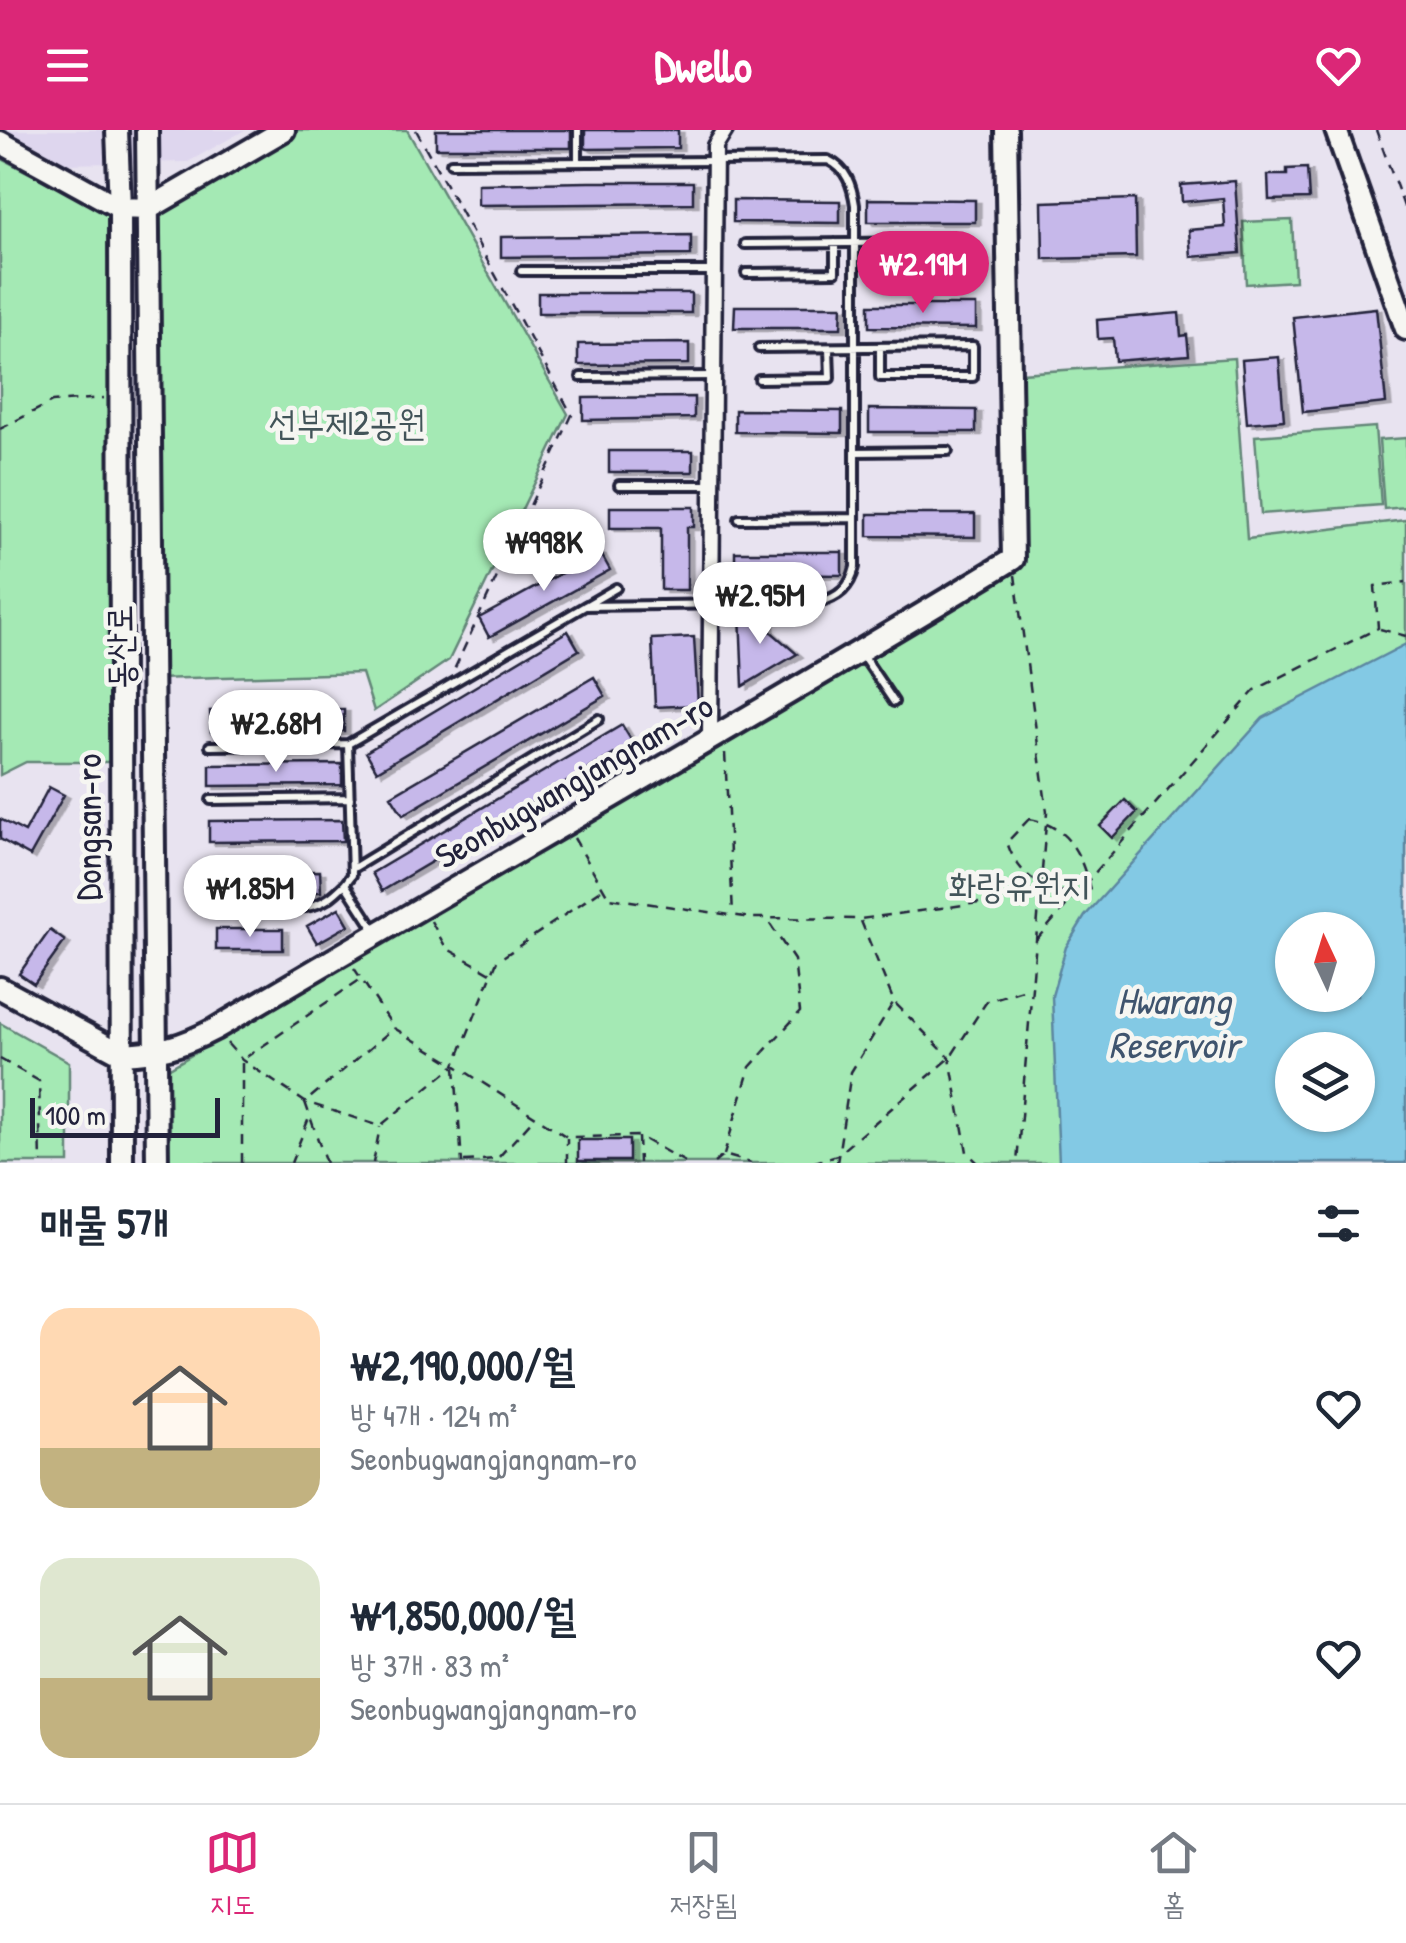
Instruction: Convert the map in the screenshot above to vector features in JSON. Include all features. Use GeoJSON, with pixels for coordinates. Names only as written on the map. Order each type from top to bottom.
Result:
{"type":"FeatureCollection","features":[{"type":"Feature","properties":{"kind":"street","name":"Dongsan-ro"},"geometry":{"type":"LineString","coordinates":[[117,130],[122,1163]]}},
{"type":"Feature","properties":{"kind":"street","name":"동산로"},"geometry":{"type":"LineString","coordinates":[[147,130],[158,1163]]}},
{"type":"Feature","properties":{"kind":"street"},"geometry":{"type":"LineString","coordinates":[[0,142],[120,208],[148,209],[284,130]]}},
{"type":"Feature","properties":{"kind":"street"},"geometry":{"type":"LineString","coordinates":[[717,735],[711,605],[715,146],[725,130]]}},
{"type":"Feature","properties":{"kind":"street"},"geometry":{"type":"LineString","coordinates":[[1006,130],[1012,559]]}},
{"type":"Feature","properties":{"kind":"street"},"geometry":{"type":"LineString","coordinates":[[1336,130],[1406,329]]}},
{"type":"Feature","properties":{"kind":"street","name":"Seonbugwangjangnam-ro"},"geometry":{"type":"LineString","coordinates":[[122,1054],[156,1053],[214,1029],[861,652],[1012,559]]}},
{"type":"Feature","properties":{"kind":"street"},"geometry":{"type":"LineString","coordinates":[[0,988],[122,1054]]}},
{"type":"Feature","properties":{"kind":"lane"},"geometry":{"type":"LineString","coordinates":[[578,130],[578,162]]}},
{"type":"Feature","properties":{"kind":"lane"},"geometry":{"type":"LineString","coordinates":[[451,164],[828,160],[837,165],[853,192],[856,567],[852,578],[842,593],[818,603],[585,606]]}},
{"type":"Feature","properties":{"kind":"lane"},"geometry":{"type":"LineString","coordinates":[[873,242],[874,272],[944,271]]}},
{"type":"Feature","properties":{"kind":"lane"},"geometry":{"type":"LineString","coordinates":[[746,244],[943,242]]}},
{"type":"Feature","properties":{"kind":"lane"},"geometry":{"type":"LineString","coordinates":[[746,273],[836,272],[835,243]]}},
{"type":"Feature","properties":{"kind":"lane"},"geometry":{"type":"LineString","coordinates":[[521,272],[714,271]]}},
{"type":"Feature","properties":{"kind":"lane"},"geometry":{"type":"LineString","coordinates":[[759,348],[973,346],[973,377],[880,378],[880,347]]}},
{"type":"Feature","properties":{"kind":"lane"},"geometry":{"type":"LineString","coordinates":[[759,379],[830,378],[830,348]]}},
{"type":"Feature","properties":{"kind":"lane"},"geometry":{"type":"LineString","coordinates":[[581,377],[713,376]]}},
{"type":"Feature","properties":{"kind":"lane"},"geometry":{"type":"LineString","coordinates":[[855,452],[948,451]]}},
{"type":"Feature","properties":{"kind":"lane"},"geometry":{"type":"LineString","coordinates":[[619,486],[712,485]]}},
{"type":"Feature","properties":{"kind":"lane"},"geometry":{"type":"LineString","coordinates":[[739,519],[855,518]]}},
{"type":"Feature","properties":{"kind":"lane"},"geometry":{"type":"LineString","coordinates":[[210,746],[348,744],[616,588]]}},
{"type":"Feature","properties":{"kind":"lane"},"geometry":{"type":"LineString","coordinates":[[861,652],[894,702]]}},
{"type":"Feature","properties":{"kind":"lane"},"geometry":{"type":"LineString","coordinates":[[352,870],[598,718]]}},
{"type":"Feature","properties":{"kind":"lane"},"geometry":{"type":"LineString","coordinates":[[214,908],[306,907],[321,904],[346,884],[352,875],[348,744]]}},
{"type":"Feature","properties":{"kind":"lane"},"geometry":{"type":"LineString","coordinates":[[211,800],[350,798]]}},
{"type":"Feature","properties":{"kind":"lane"},"geometry":{"type":"LineString","coordinates":[[346,884],[376,933]]}},
{"type":"Feature","properties":{"kind":"path"},"geometry":{"type":"LineString","coordinates":[[416,130],[572,415],[445,688]]}},
{"type":"Feature","properties":{"kind":"path"},"geometry":{"type":"LineString","coordinates":[[1376,130],[1406,212]]}},
{"type":"Feature","properties":{"kind":"path"},"geometry":{"type":"LineString","coordinates":[[0,430],[52,402],[120,397]]}},
{"type":"Feature","properties":{"kind":"path"},"geometry":{"type":"LineString","coordinates":[[1012,559],[1047,812],[1017,1163]]}},
{"type":"Feature","properties":{"kind":"path"},"geometry":{"type":"LineString","coordinates":[[1378,628],[1375,586],[1406,582]]}},
{"type":"Feature","properties":{"kind":"path"},"geometry":{"type":"LineString","coordinates":[[1035,942],[1255,690],[1378,628],[1406,636]]}},
{"type":"Feature","properties":{"kind":"path"},"geometry":{"type":"LineString","coordinates":[[717,735],[733,916]]}},
{"type":"Feature","properties":{"kind":"path"},"geometry":{"type":"LineString","coordinates":[[1029,819],[1046,822],[1067,836],[1086,872],[1091,894],[1041,884],[1013,862],[1007,842],[1029,819]]}},
{"type":"Feature","properties":{"kind":"path"},"geometry":{"type":"LineString","coordinates":[[565,822],[609,898],[752,918],[860,920],[1040,894]]}},
{"type":"Feature","properties":{"kind":"path"},"geometry":{"type":"LineString","coordinates":[[535,1116],[497,1161],[462,1162],[455,1065],[498,961],[604,888]]}},
{"type":"Feature","properties":{"kind":"path"},"geometry":{"type":"LineString","coordinates":[[423,906],[446,948],[492,973]]}},
{"type":"Feature","properties":{"kind":"path"},"geometry":{"type":"LineString","coordinates":[[714,1163],[724,1155],[750,1067],[800,1012],[794,960],[765,917]]}},
{"type":"Feature","properties":{"kind":"path"},"geometry":{"type":"LineString","coordinates":[[860,920],[894,1002],[950,1058],[968,1152],[978,1163]]}},
{"type":"Feature","properties":{"kind":"path"},"geometry":{"type":"LineString","coordinates":[[344,952],[394,1028],[567,1137],[638,1136],[687,1163]]}},
{"type":"Feature","properties":{"kind":"path"},"geometry":{"type":"LineString","coordinates":[[242,1060],[362,979]]}},
{"type":"Feature","properties":{"kind":"path"},"geometry":{"type":"LineString","coordinates":[[812,1163],[837,1155],[950,1058],[987,1001],[1030,987]]}},
{"type":"Feature","properties":{"kind":"path"},"geometry":{"type":"LineString","coordinates":[[838,1163],[851,1072],[894,1002]]}},
{"type":"Feature","properties":{"kind":"path"},"geometry":{"type":"LineString","coordinates":[[305,1102],[394,1028]]}},
{"type":"Feature","properties":{"kind":"path"},"geometry":{"type":"LineString","coordinates":[[214,1029],[242,1060],[305,1102],[380,1126]]}},
{"type":"Feature","properties":{"kind":"path"},"geometry":{"type":"LineString","coordinates":[[0,1059],[39,1081],[41,1163]]}},
{"type":"Feature","properties":{"kind":"path"},"geometry":{"type":"LineString","coordinates":[[242,1060],[242,1163]]}},
{"type":"Feature","properties":{"kind":"path"},"geometry":{"type":"LineString","coordinates":[[373,1163],[380,1126],[455,1065]]}},
{"type":"Feature","properties":{"kind":"path"},"geometry":{"type":"LineString","coordinates":[[305,1102],[326,1163]]}},
{"type":"Feature","properties":{"kind":"path"},"geometry":{"type":"LineString","coordinates":[[290,1163],[310,1116]]}},
{"type":"Feature","properties":{"kind":"path"},"geometry":{"type":"LineString","coordinates":[[638,1136],[639,1163]]}},
{"type":"Feature","properties":{"kind":"path"},"geometry":{"type":"LineString","coordinates":[[567,1137],[567,1163]]}},
{"type":"Feature","properties":{"kind":"path"},"geometry":{"type":"LineString","coordinates":[[724,1155],[751,1163]]}},
{"type":"Feature","properties":{"kind":"shaded area"},"geometry":{"type":"Polygon","coordinates":[[[0,130],[245,130],[188,162],[57,164],[0,130]]]}},
{"type":"Feature","properties":{"kind":"green space","name":"선부제2공원"},"geometry":{"type":"Polygon","coordinates":[[[290,130],[407,130],[568,414],[449,660],[374,711],[362,673],[155,679],[150,213],[290,130]]]}},
{"type":"Feature","properties":{"kind":"green space"},"geometry":{"type":"Polygon","coordinates":[[[0,158],[113,216],[118,762],[26,762],[0,775],[0,158]]]}},
{"type":"Feature","properties":{"kind":"green space"},"geometry":{"type":"Polygon","coordinates":[[[1292,220],[1295,281],[1246,284],[1243,222],[1292,220]]]}},
{"type":"Feature","properties":{"kind":"green space","name":"화랑유원지"},"geometry":{"type":"Polygon","coordinates":[[[1234,358],[1247,539],[1406,520],[1406,1163],[164,1163],[163,1072],[1019,565],[1022,373],[1234,358]]]}},
{"type":"Feature","properties":{"kind":"green space"},"geometry":{"type":"Polygon","coordinates":[[[1375,427],[1381,505],[1261,514],[1255,436],[1375,427]]]}},
{"type":"Feature","properties":{"kind":"green space"},"geometry":{"type":"Polygon","coordinates":[[[1406,438],[1406,507],[1384,509],[1379,440],[1406,438]]]}},
{"type":"Feature","properties":{"kind":"green space"},"geometry":{"type":"Polygon","coordinates":[[[0,1023],[69,1062],[69,1163],[0,1163],[0,1023]]]}},
{"type":"Feature","properties":{"kind":"water","name":"Hwarang Reservoir"},"geometry":{"type":"Polygon","coordinates":[[[1406,644],[1406,1163],[1059,1163],[1052,996],[1066,947],[1085,916],[1263,718],[1406,644]]]}},
{"type":"Feature","properties":{"kind":"building"},"geometry":{"type":"Polygon","coordinates":[[[436,130],[571,130],[571,148],[436,148],[436,130]]]}},
{"type":"Feature","properties":{"kind":"building"},"geometry":{"type":"Polygon","coordinates":[[[585,130],[678,130],[678,148],[588,149],[585,130]]]}},
{"type":"Feature","properties":{"kind":"building"},"geometry":{"type":"Polygon","coordinates":[[[1307,168],[1309,199],[1269,200],[1268,175],[1287,175],[1287,169],[1307,168]]]}},
{"type":"Feature","properties":{"kind":"building"},"geometry":{"type":"Polygon","coordinates":[[[1235,181],[1240,253],[1191,257],[1189,230],[1225,227],[1223,198],[1182,202],[1181,185],[1235,181]]]}},
{"type":"Feature","properties":{"kind":"building"},"geometry":{"type":"Polygon","coordinates":[[[693,182],[693,203],[478,205],[478,184],[693,182]]]}},
{"type":"Feature","properties":{"kind":"building"},"geometry":{"type":"Polygon","coordinates":[[[868,199],[975,200],[975,222],[868,222],[868,199]]]}},
{"type":"Feature","properties":{"kind":"building"},"geometry":{"type":"Polygon","coordinates":[[[1135,199],[1136,257],[1043,259],[1042,202],[1135,199]]]}},
{"type":"Feature","properties":{"kind":"building"},"geometry":{"type":"Polygon","coordinates":[[[733,200],[840,201],[840,223],[733,222],[733,200]]]}},
{"type":"Feature","properties":{"kind":"building"},"geometry":{"type":"Polygon","coordinates":[[[691,235],[691,255],[501,257],[501,237],[691,235]]]}},
{"type":"Feature","properties":{"kind":"building"},"geometry":{"type":"Polygon","coordinates":[[[538,293],[691,293],[691,313],[538,313],[538,293]]]}},
{"type":"Feature","properties":{"kind":"building"},"geometry":{"type":"Polygon","coordinates":[[[869,305],[976,305],[976,328],[869,327],[869,305]]]}},
{"type":"Feature","properties":{"kind":"building"},"geometry":{"type":"Polygon","coordinates":[[[735,306],[842,306],[841,328],[734,328],[735,306]]]}},
{"type":"Feature","properties":{"kind":"building"},"geometry":{"type":"Polygon","coordinates":[[[1376,308],[1386,403],[1303,412],[1293,317],[1376,308]]]}},
{"type":"Feature","properties":{"kind":"building"},"geometry":{"type":"Polygon","coordinates":[[[1179,313],[1181,336],[1187,335],[1189,355],[1115,361],[1113,338],[1098,339],[1097,320],[1179,313]]]}},
{"type":"Feature","properties":{"kind":"building"},"geometry":{"type":"Polygon","coordinates":[[[689,343],[689,364],[578,365],[578,344],[689,343]]]}},
{"type":"Feature","properties":{"kind":"building"},"geometry":{"type":"Polygon","coordinates":[[[1279,357],[1284,420],[1247,423],[1242,360],[1279,357]]]}},
{"type":"Feature","properties":{"kind":"building"},"geometry":{"type":"Polygon","coordinates":[[[694,397],[694,418],[583,420],[583,398],[694,397]]]}},
{"type":"Feature","properties":{"kind":"building"},"geometry":{"type":"Polygon","coordinates":[[[869,409],[976,410],[976,432],[869,432],[869,409]]]}},
{"type":"Feature","properties":{"kind":"building"},"geometry":{"type":"Polygon","coordinates":[[[735,410],[842,411],[842,433],[735,432],[735,410]]]}},
{"type":"Feature","properties":{"kind":"building"},"geometry":{"type":"Polygon","coordinates":[[[609,451],[693,451],[693,472],[609,472],[609,451]]]}},
{"type":"Feature","properties":{"kind":"building"},"geometry":{"type":"Polygon","coordinates":[[[610,507],[694,507],[694,527],[687,527],[687,590],[661,590],[661,528],[610,528],[610,507]]]}},
{"type":"Feature","properties":{"kind":"building"},"geometry":{"type":"Polygon","coordinates":[[[868,514],[975,514],[975,537],[868,536],[868,514]]]}},
{"type":"Feature","properties":{"kind":"building"},"geometry":{"type":"Polygon","coordinates":[[[600,552],[610,570],[489,637],[479,618],[600,552]]]}},
{"type":"Feature","properties":{"kind":"building"},"geometry":{"type":"Polygon","coordinates":[[[735,552],[842,552],[842,575],[735,574],[735,552]]]}},
{"type":"Feature","properties":{"kind":"building"},"geometry":{"type":"Polygon","coordinates":[[[768,612],[769,630],[797,654],[743,686],[740,613],[768,612]]]}},
{"type":"Feature","properties":{"kind":"building"},"geometry":{"type":"Polygon","coordinates":[[[568,631],[579,650],[377,771],[366,752],[568,631]]]}},
{"type":"Feature","properties":{"kind":"building"},"geometry":{"type":"Polygon","coordinates":[[[694,637],[698,705],[655,707],[652,639],[694,637]]]}},
{"type":"Feature","properties":{"kind":"building"},"geometry":{"type":"Polygon","coordinates":[[[594,677],[605,696],[403,815],[391,796],[594,677]]]}},
{"type":"Feature","properties":{"kind":"building"},"geometry":{"type":"Polygon","coordinates":[[[344,709],[344,731],[211,732],[210,711],[344,709]]]}},
{"type":"Feature","properties":{"kind":"building"},"geometry":{"type":"Polygon","coordinates":[[[622,725],[633,743],[382,891],[372,873],[622,725]]]}},
{"type":"Feature","properties":{"kind":"building"},"geometry":{"type":"Polygon","coordinates":[[[342,764],[342,785],[210,786],[210,765],[342,764]]]}},
{"type":"Feature","properties":{"kind":"building"},"geometry":{"type":"Polygon","coordinates":[[[49,787],[64,795],[30,856],[0,839],[0,819],[25,832],[49,787]]]}},
{"type":"Feature","properties":{"kind":"building"},"geometry":{"type":"Polygon","coordinates":[[[1125,800],[1137,812],[1112,838],[1100,826],[1125,800]]]}},
{"type":"Feature","properties":{"kind":"building"},"geometry":{"type":"Polygon","coordinates":[[[342,820],[343,841],[209,842],[209,821],[342,820]]]}},
{"type":"Feature","properties":{"kind":"building"},"geometry":{"type":"Polygon","coordinates":[[[320,871],[321,892],[209,893],[209,872],[320,871]]]}},
{"type":"Feature","properties":{"kind":"building"},"geometry":{"type":"Polygon","coordinates":[[[339,908],[349,925],[317,943],[307,926],[339,908]]]}},
{"type":"Feature","properties":{"kind":"building"},"geometry":{"type":"Polygon","coordinates":[[[216,929],[283,929],[283,950],[216,950],[216,929]]]}},
{"type":"Feature","properties":{"kind":"building"},"geometry":{"type":"Polygon","coordinates":[[[50,930],[65,941],[34,984],[19,974],[50,930]]]}},
{"type":"Feature","properties":{"kind":"building"},"geometry":{"type":"Polygon","coordinates":[[[578,1140],[629,1140],[629,1161],[578,1161],[578,1140]]]}}]}
